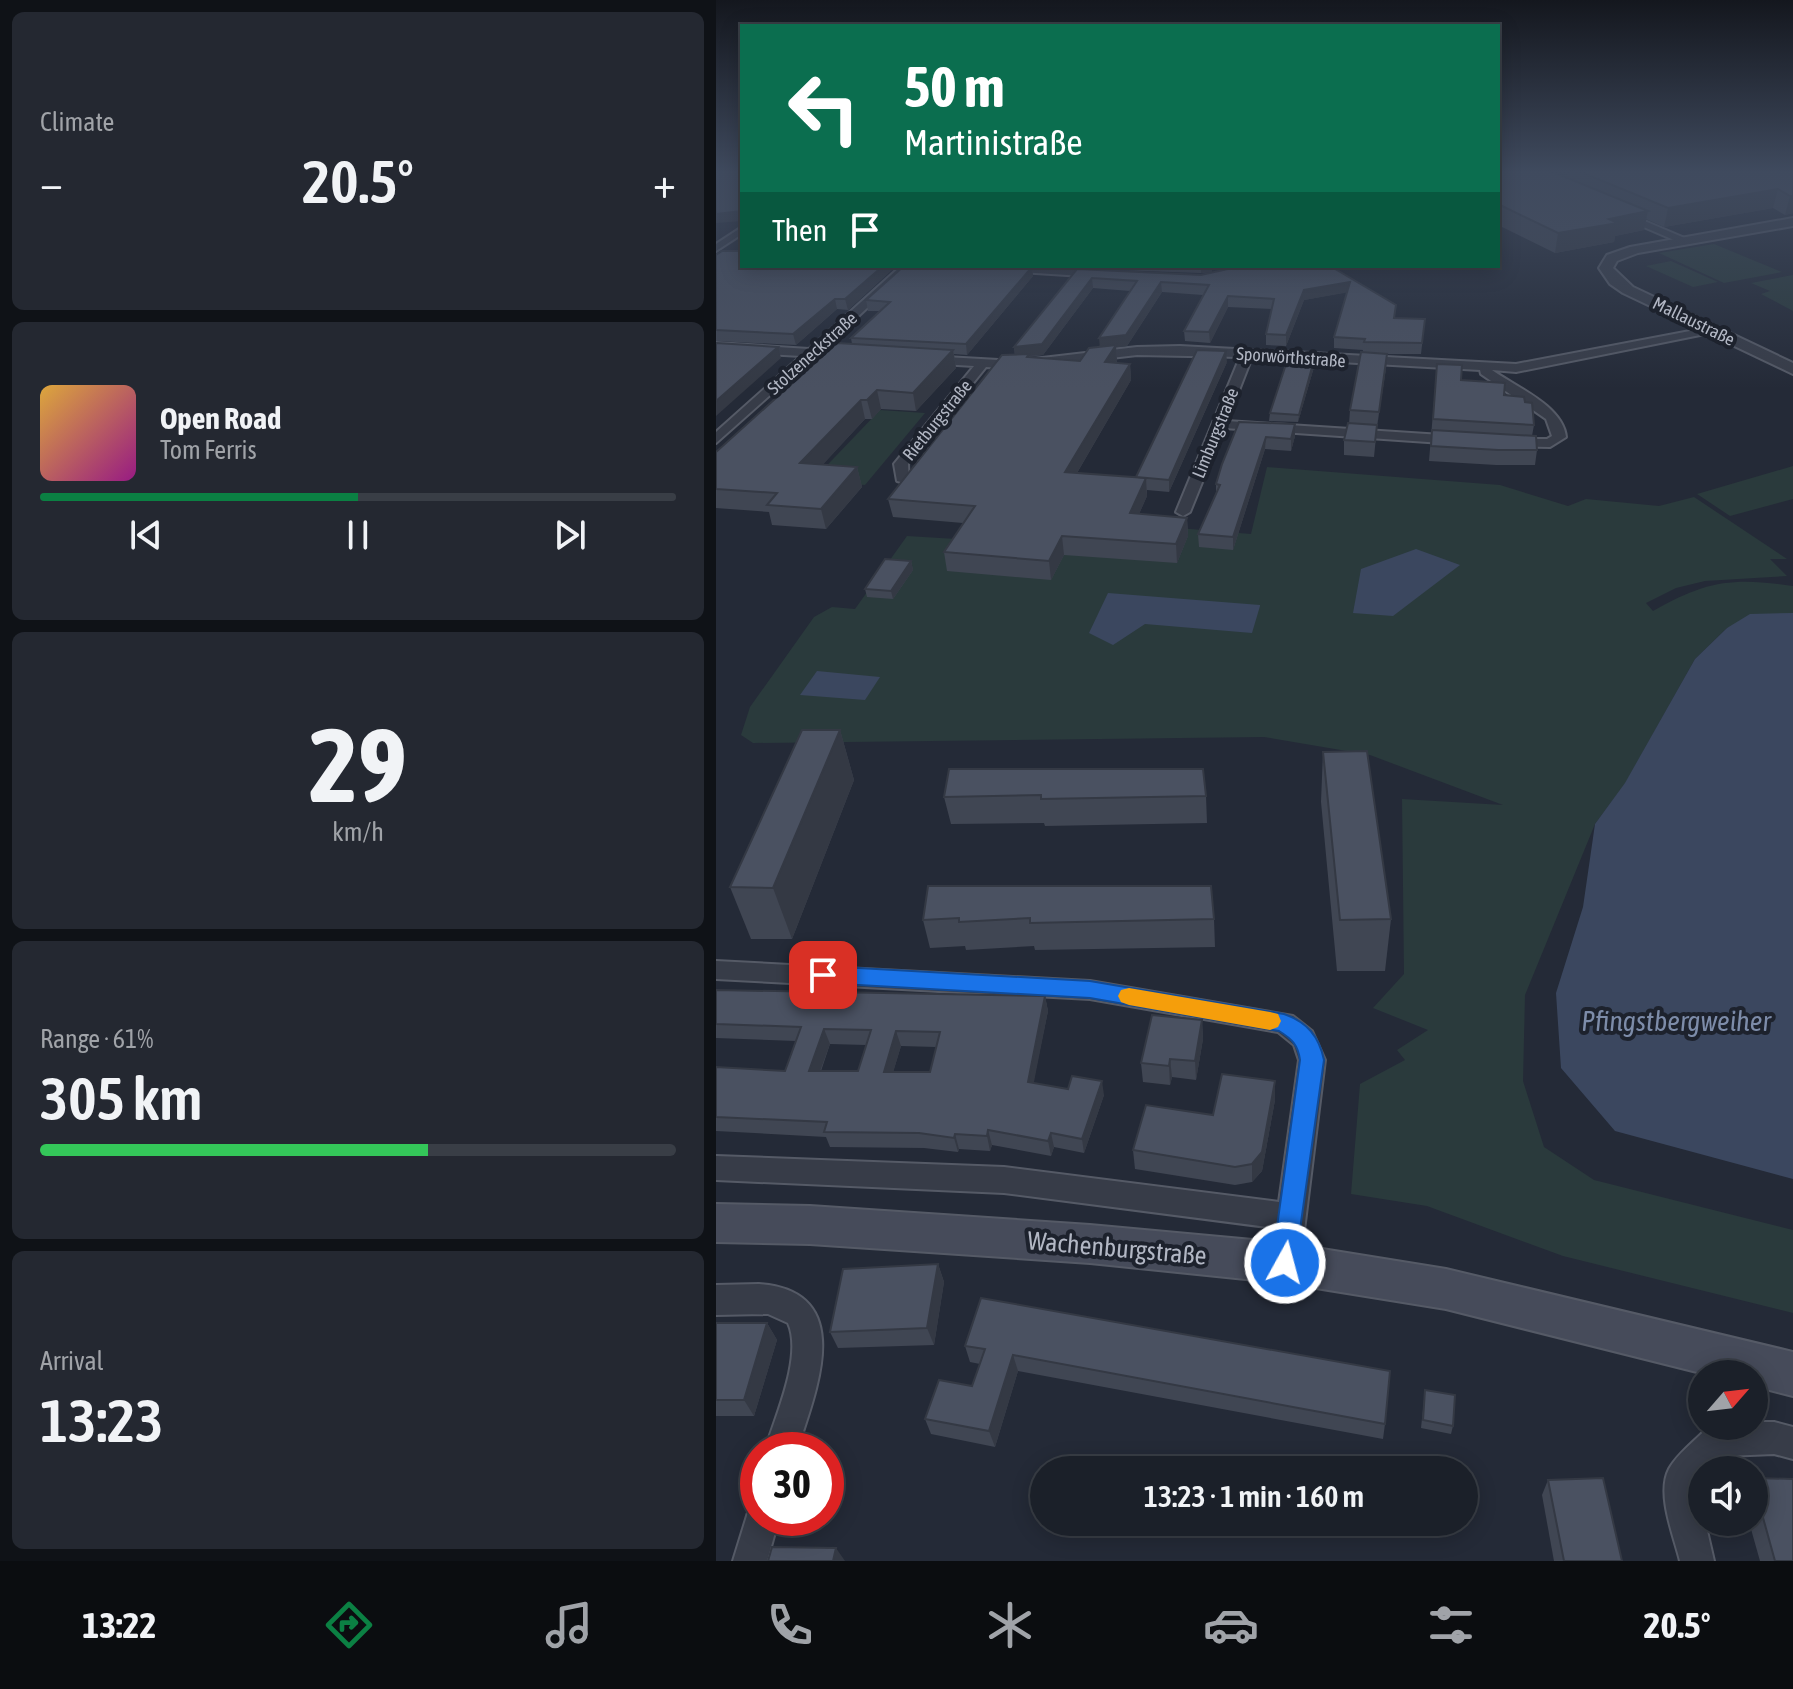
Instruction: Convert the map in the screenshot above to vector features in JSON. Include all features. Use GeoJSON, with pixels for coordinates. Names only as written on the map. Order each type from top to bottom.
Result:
{"type":"FeatureCollection","features":[{"type":"Feature","properties":{"kind":"main road","name":"Wachenburgstraße"},"geometry":{"type":"LineString","coordinates":[[716,1223],[810,1225],[1059,1242],[1285,1263],[1446,1289],[1793,1374]]}},
{"type":"Feature","properties":{"kind":"street","name":"Mallaustraße"},"geometry":{"type":"LineString","coordinates":[[1675,243],[1619,255],[1608,261],[1607,271],[1628,290],[1793,369]]}},
{"type":"Feature","properties":{"kind":"street"},"geometry":{"type":"LineString","coordinates":[[716,254],[729,255]]}},
{"type":"Feature","properties":{"kind":"street","name":"Stolzeneckstraße"},"geometry":{"type":"LineString","coordinates":[[716,439],[905,268]]}},
{"type":"Feature","properties":{"kind":"street"},"geometry":{"type":"LineString","coordinates":[[988,268],[1109,274]]}},
{"type":"Feature","properties":{"kind":"street","name":"Sporwörthstraße"},"geometry":{"type":"LineString","coordinates":[[907,358],[1043,363],[1157,350],[1482,368],[1539,366],[1711,330]]}},
{"type":"Feature","properties":{"kind":"street"},"geometry":{"type":"LineString","coordinates":[[716,347],[862,356]]}},
{"type":"Feature","properties":{"kind":"street","name":"Limburgstraße"},"geometry":{"type":"LineString","coordinates":[[1183,512],[1247,354]]}},
{"type":"Feature","properties":{"kind":"street","name":"Rietburgstraße"},"geometry":{"type":"LineString","coordinates":[[904,481],[901,464],[983,363]]}},
{"type":"Feature","properties":{"kind":"street"},"geometry":{"type":"LineString","coordinates":[[1482,368],[1487,375],[1551,416],[1558,426],[1559,437],[1550,443],[1498,442]]}},
{"type":"Feature","properties":{"kind":"street"},"geometry":{"type":"LineString","coordinates":[[1219,424],[1471,441]]}},
{"type":"Feature","properties":{"kind":"street"},"geometry":{"type":"LineString","coordinates":[[716,970],[1090,990],[1284,1023],[1299,1032],[1309,1045],[1312,1060],[1285,1263]]}},
{"type":"Feature","properties":{"kind":"street"},"geometry":{"type":"LineString","coordinates":[[716,1168],[1004,1180],[1116,1192],[1290,1217]]}},
{"type":"Feature","properties":{"kind":"street"},"geometry":{"type":"LineString","coordinates":[[716,1300],[788,1304],[801,1314],[809,1329],[809,1348],[786,1432]]}},
{"type":"Feature","properties":{"kind":"street"},"geometry":{"type":"LineString","coordinates":[[1697,1561],[1683,1503],[1682,1478],[1719,1440],[1774,1438],[1793,1443]]}},
{"type":"Feature","properties":{"kind":"street"},"geometry":{"type":"LineString","coordinates":[[750,1561],[757,1536]]}},
{"type":"Feature","properties":{"kind":"shaded area"},"geometry":{"type":"Polygon","coordinates":[[[1714,244],[1782,272],[1724,283],[1659,253],[1714,244]]]}},
{"type":"Feature","properties":{"kind":"shaded area"},"geometry":{"type":"Polygon","coordinates":[[[1671,261],[1718,282],[1693,287],[1646,266],[1671,261]]]}},
{"type":"Feature","properties":{"kind":"shaded area"},"geometry":{"type":"Polygon","coordinates":[[[1793,275],[1793,311],[1761,294],[1770,291],[1751,283],[1793,275]]]}},
{"type":"Feature","properties":{"kind":"shaded area"},"geometry":{"type":"Polygon","coordinates":[[[880,410],[925,413],[865,485],[812,481],[880,410]]]}},
{"type":"Feature","properties":{"kind":"shaded area"},"geometry":{"type":"Polygon","coordinates":[[[1793,466],[1793,499],[1730,516],[1697,494],[1793,466]]]}},
{"type":"Feature","properties":{"kind":"shaded area"},"geometry":{"type":"Polygon","coordinates":[[[1267,467],[1500,485],[1568,506],[1586,499],[1659,506],[1694,497],[1787,559],[1770,559],[1787,576],[1705,581],[1676,588],[1646,603],[1653,611],[1689,593],[1736,582],[1793,586],[1793,613],[1727,628],[1695,659],[1625,784],[1595,824],[1525,995],[1523,1081],[1544,1147],[1594,1180],[1793,1230],[1793,1313],[1563,1256],[1427,1206],[1351,1194],[1360,1084],[1405,1060],[1397,1050],[1428,1030],[1373,1008],[1404,974],[1402,799],[1503,805],[1370,755],[1264,737],[753,743],[741,735],[750,707],[814,617],[832,607],[855,609],[907,536],[1053,545],[1067,519],[1251,534],[1267,467]]]}},
{"type":"Feature","properties":{"kind":"water"},"geometry":{"type":"Polygon","coordinates":[[[1416,549],[1460,565],[1393,616],[1353,613],[1361,569],[1416,549]]]}},
{"type":"Feature","properties":{"kind":"water"},"geometry":{"type":"Polygon","coordinates":[[[1108,593],[1260,606],[1252,633],[1145,624],[1113,645],[1089,633],[1108,593]]]}},
{"type":"Feature","properties":{"kind":"water","name":"Pfingstbergweiher"},"geometry":{"type":"Polygon","coordinates":[[[1793,613],[1793,1179],[1615,1131],[1561,1068],[1556,993],[1583,907],[1595,824],[1625,783],[1695,659],[1727,628],[1750,614],[1793,613]]]}},
{"type":"Feature","properties":{"kind":"water"},"geometry":{"type":"Polygon","coordinates":[[[817,671],[880,677],[865,700],[800,695],[817,671]]]}},
{"type":"Feature","properties":{"kind":"building"},"geometry":{"type":"Polygon","coordinates":[[[722,251],[740,251],[740,268],[881,268],[845,299],[835,299],[793,334],[716,330],[716,255],[722,251]]]}},
{"type":"Feature","properties":{"kind":"building"},"geometry":{"type":"Polygon","coordinates":[[[902,268],[1031,268],[966,344],[851,338],[890,302],[866,300],[902,268]]]}},
{"type":"Feature","properties":{"kind":"building"},"geometry":{"type":"Polygon","coordinates":[[[1333,268],[1396,305],[1394,318],[1425,319],[1422,343],[1364,342],[1365,339],[1334,337],[1350,282],[1304,290],[1286,335],[1266,334],[1274,299],[1228,296],[1209,332],[1184,331],[1209,285],[1161,282],[1126,335],[1099,338],[1137,281],[1092,278],[1042,344],[1014,347],[1077,269],[1201,275],[1228,269],[1333,268]]]}},
{"type":"Feature","properties":{"kind":"building"},"geometry":{"type":"Polygon","coordinates":[[[716,343],[778,347],[716,401],[716,343]]]}},
{"type":"Feature","properties":{"kind":"building"},"geometry":{"type":"Polygon","coordinates":[[[837,343],[953,350],[913,393],[877,390],[867,400],[861,400],[800,463],[857,467],[821,509],[767,505],[777,493],[716,489],[716,452],[837,343]]]}},
{"type":"Feature","properties":{"kind":"building"},"geometry":{"type":"Polygon","coordinates":[[[1116,345],[1105,362],[1130,364],[1065,472],[1146,478],[1130,513],[1187,518],[1176,544],[1062,536],[1049,561],[944,552],[975,506],[888,499],[1002,355],[1029,354],[1027,357],[1080,361],[1089,348],[1116,345]]]}},
{"type":"Feature","properties":{"kind":"building"},"geometry":{"type":"Polygon","coordinates":[[[1197,350],[1226,351],[1169,480],[1136,477],[1197,350]]]}},
{"type":"Feature","properties":{"kind":"building"},"geometry":{"type":"Polygon","coordinates":[[[1361,352],[1387,354],[1379,412],[1350,410],[1361,352]]]}},
{"type":"Feature","properties":{"kind":"building"},"geometry":{"type":"Polygon","coordinates":[[[1288,358],[1314,360],[1299,415],[1270,413],[1288,358]]]}},
{"type":"Feature","properties":{"kind":"building"},"geometry":{"type":"Polygon","coordinates":[[[1437,364],[1462,365],[1461,380],[1505,383],[1504,395],[1524,397],[1525,402],[1532,403],[1534,425],[1433,419],[1437,364]]]}},
{"type":"Feature","properties":{"kind":"building"},"geometry":{"type":"Polygon","coordinates":[[[1239,422],[1295,424],[1291,439],[1266,437],[1233,537],[1198,534],[1220,485],[1216,484],[1222,464],[1239,422]]]}},
{"type":"Feature","properties":{"kind":"building"},"geometry":{"type":"Polygon","coordinates":[[[1348,423],[1377,425],[1375,442],[1344,440],[1348,423]]]}},
{"type":"Feature","properties":{"kind":"building"},"geometry":{"type":"Polygon","coordinates":[[[1432,430],[1536,436],[1537,450],[1431,446],[1432,430]]]}},
{"type":"Feature","properties":{"kind":"building"},"geometry":{"type":"Polygon","coordinates":[[[885,559],[911,561],[891,591],[865,589],[885,559]]]}},
{"type":"Feature","properties":{"kind":"building"},"geometry":{"type":"Polygon","coordinates":[[[802,730],[840,730],[773,888],[730,887],[802,730]]]}},
{"type":"Feature","properties":{"kind":"building"},"geometry":{"type":"Polygon","coordinates":[[[1367,751],[1391,919],[1340,920],[1323,752],[1367,751]]]}},
{"type":"Feature","properties":{"kind":"building"},"geometry":{"type":"Polygon","coordinates":[[[949,769],[1203,769],[1206,796],[944,797],[949,769]]]}},
{"type":"Feature","properties":{"kind":"building"},"geometry":{"type":"Polygon","coordinates":[[[928,886],[1211,886],[1214,919],[1030,923],[1030,918],[959,922],[959,918],[923,920],[928,886]]]}},
{"type":"Feature","properties":{"kind":"building"},"geometry":{"type":"Polygon","coordinates":[[[716,990],[1045,996],[1028,1082],[1068,1089],[1072,1076],[1102,1081],[1082,1139],[1051,1133],[1048,1141],[988,1130],[987,1136],[955,1134],[954,1138],[919,1133],[824,1132],[827,1122],[716,1117],[716,1067],[785,1071],[801,1027],[716,1024],[716,990]],[[824,1029],[809,1071],[858,1071],[871,1030],[824,1029]],[[896,1031],[884,1072],[930,1072],[940,1032],[896,1031]]]}},
{"type":"Feature","properties":{"kind":"building"},"geometry":{"type":"Polygon","coordinates":[[[1152,1015],[1202,1020],[1195,1061],[1170,1059],[1169,1066],[1141,1063],[1152,1015]]]}},
{"type":"Feature","properties":{"kind":"building"},"geometry":{"type":"Polygon","coordinates":[[[1222,1074],[1275,1081],[1262,1152],[1252,1164],[1235,1167],[1133,1150],[1146,1105],[1213,1115],[1222,1074]]]}},
{"type":"Feature","properties":{"kind":"building"},"geometry":{"type":"Polygon","coordinates":[[[938,1264],[927,1328],[830,1332],[843,1269],[938,1264]]]}},
{"type":"Feature","properties":{"kind":"building"},"geometry":{"type":"Polygon","coordinates":[[[981,1298],[1390,1371],[1385,1424],[1013,1355],[989,1431],[925,1419],[939,1380],[972,1386],[985,1349],[965,1346],[981,1298]]]}},
{"type":"Feature","properties":{"kind":"building"},"geometry":{"type":"Polygon","coordinates":[[[716,1323],[767,1323],[744,1400],[716,1400],[716,1323]]]}},
{"type":"Feature","properties":{"kind":"building"},"geometry":{"type":"Polygon","coordinates":[[[1425,1390],[1455,1395],[1453,1426],[1423,1420],[1425,1390]]]}},
{"type":"Feature","properties":{"kind":"building"},"geometry":{"type":"Polygon","coordinates":[[[1603,1478],[1622,1561],[1564,1561],[1548,1480],[1603,1478]]]}},
{"type":"Feature","properties":{"kind":"building"},"geometry":{"type":"Polygon","coordinates":[[[1768,1478],[1793,1479],[1793,1561],[1775,1561],[1768,1536],[1768,1478]]]}},
{"type":"Feature","properties":{"kind":"building"},"geometry":{"type":"Polygon","coordinates":[[[772,1547],[836,1548],[833,1561],[768,1561],[772,1547]]]}},
{"type":"Feature","properties":{"kind":"slow traffic"},"geometry":{"type":"LineString","coordinates":[[1129,996],[1270,1021]]}},
{"type":"Feature","properties":{"kind":"route"},"geometry":{"type":"LineString","coordinates":[[823,975],[1090,990],[1284,1023],[1299,1032],[1309,1045],[1312,1060],[1285,1263]]}}]}
